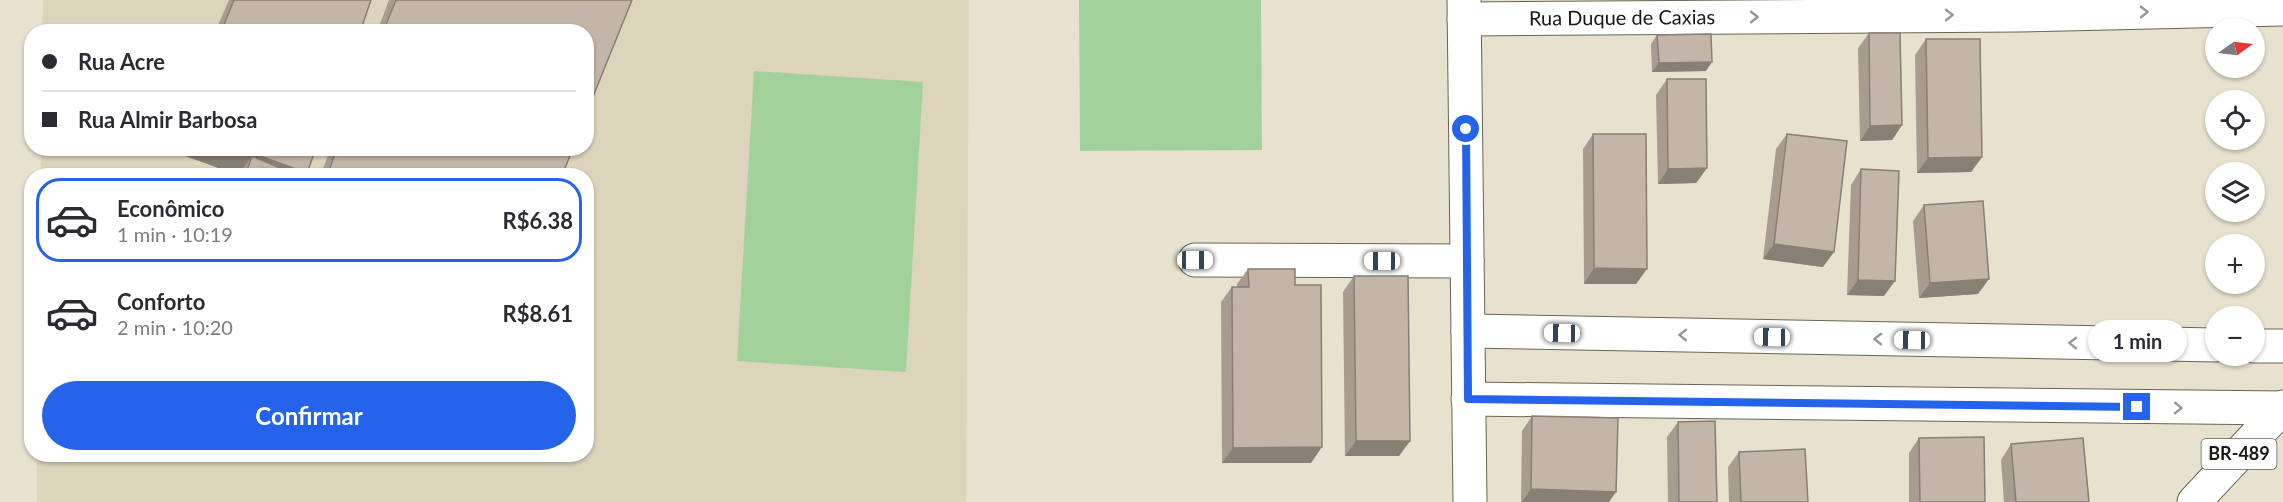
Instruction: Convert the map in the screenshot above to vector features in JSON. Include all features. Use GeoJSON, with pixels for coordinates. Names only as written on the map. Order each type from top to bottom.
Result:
{"type":"FeatureCollection","features":[{"type":"Feature","properties":{"kind":"street","name":"Rua Duque de Caxias"},"geometry":{"type":"LineString","coordinates":[[1464,10],[2018,7],[2283,9]]}},
{"type":"Feature","properties":{"kind":"street"},"geometry":{"type":"LineString","coordinates":[[1464,10],[1470,502]]}},
{"type":"Feature","properties":{"kind":"street"},"geometry":{"type":"LineString","coordinates":[[1195,260],[1467,261]]}},
{"type":"Feature","properties":{"kind":"street"},"geometry":{"type":"LineString","coordinates":[[1468,332],[2205,345]]}},
{"type":"Feature","properties":{"kind":"street"},"geometry":{"type":"LineString","coordinates":[[2265,346],[2283,346]]}},
{"type":"Feature","properties":{"kind":"street"},"geometry":{"type":"LineString","coordinates":[[1468,399],[2282,408]]}},
{"type":"Feature","properties":{"kind":"street","name":"BR-489"},"geometry":{"type":"LineString","coordinates":[[2194,502],[2282,408]]}},
{"type":"Feature","properties":{"kind":"shaded area"},"geometry":{"type":"Polygon","coordinates":[[[43,0],[969,0],[966,502],[37,502],[37,462],[594,462],[594,168],[41,168],[41,156],[594,156],[594,24],[42,24],[43,0]]]}},
{"type":"Feature","properties":{"kind":"green space"},"geometry":{"type":"Polygon","coordinates":[[[1079,0],[1261,0],[1262,150],[1080,151],[1079,0]]]}},
{"type":"Feature","properties":{"kind":"green space"},"geometry":{"type":"Polygon","coordinates":[[[754,71],[923,82],[906,372],[737,361],[754,71]]]}},
{"type":"Feature","properties":{"kind":"building"},"geometry":{"type":"Polygon","coordinates":[[[234,0],[371,0],[363,24],[224,24],[234,0]]]}},
{"type":"Feature","properties":{"kind":"building"},"geometry":{"type":"Polygon","coordinates":[[[396,0],[632,0],[594,94],[594,24],[386,24],[396,0]]]}},
{"type":"Feature","properties":{"kind":"building"},"geometry":{"type":"Polygon","coordinates":[[[1869,33],[1900,33],[1902,125],[1870,126],[1869,33]]]}},
{"type":"Feature","properties":{"kind":"building"},"geometry":{"type":"Polygon","coordinates":[[[1711,34],[1712,62],[1659,63],[1657,35],[1711,34]]]}},
{"type":"Feature","properties":{"kind":"building"},"geometry":{"type":"Polygon","coordinates":[[[1926,39],[1980,39],[1982,157],[1928,158],[1926,39]]]}},
{"type":"Feature","properties":{"kind":"building"},"geometry":{"type":"Polygon","coordinates":[[[1667,79],[1706,79],[1707,168],[1668,169],[1667,79]]]}},
{"type":"Feature","properties":{"kind":"building"},"geometry":{"type":"Polygon","coordinates":[[[1593,134],[1646,134],[1647,269],[1594,268],[1593,134]]]}},
{"type":"Feature","properties":{"kind":"building"},"geometry":{"type":"Polygon","coordinates":[[[1787,134],[1847,141],[1834,252],[1774,244],[1787,134]]]}},
{"type":"Feature","properties":{"kind":"building"},"geometry":{"type":"Polygon","coordinates":[[[252,156],[280,168],[248,168],[252,156]]]}},
{"type":"Feature","properties":{"kind":"building"},"geometry":{"type":"Polygon","coordinates":[[[260,156],[313,156],[309,168],[293,168],[260,156]]]}},
{"type":"Feature","properties":{"kind":"building"},"geometry":{"type":"Polygon","coordinates":[[[334,156],[570,156],[565,168],[330,168],[334,156]]]}},
{"type":"Feature","properties":{"kind":"building"},"geometry":{"type":"Polygon","coordinates":[[[1861,169],[1899,171],[1895,281],[1858,280],[1861,169]]]}},
{"type":"Feature","properties":{"kind":"building"},"geometry":{"type":"Polygon","coordinates":[[[1983,201],[1989,279],[1930,283],[1924,205],[1983,201]]]}},
{"type":"Feature","properties":{"kind":"building"},"geometry":{"type":"Polygon","coordinates":[[[1248,269],[1295,269],[1295,285],[1321,285],[1322,447],[1233,448],[1232,287],[1249,287],[1248,269]]]}},
{"type":"Feature","properties":{"kind":"building"},"geometry":{"type":"Polygon","coordinates":[[[1354,276],[1408,276],[1410,441],[1356,441],[1354,276]]]}},
{"type":"Feature","properties":{"kind":"building"},"geometry":{"type":"Polygon","coordinates":[[[1532,416],[1618,418],[1616,492],[1531,489],[1532,416]]]}},
{"type":"Feature","properties":{"kind":"building"},"geometry":{"type":"Polygon","coordinates":[[[1715,421],[1717,502],[1679,502],[1678,422],[1715,421]]]}},
{"type":"Feature","properties":{"kind":"building"},"geometry":{"type":"Polygon","coordinates":[[[1984,437],[1985,502],[1920,502],[1919,438],[1984,437]]]}},
{"type":"Feature","properties":{"kind":"building"},"geometry":{"type":"Polygon","coordinates":[[[2083,438],[2089,502],[2016,502],[2011,444],[2083,438]]]}},
{"type":"Feature","properties":{"kind":"building"},"geometry":{"type":"Polygon","coordinates":[[[1805,449],[1808,502],[1741,502],[1739,452],[1805,449]]]}},
{"type":"Feature","properties":{"kind":"route"},"geometry":{"type":"LineString","coordinates":[[1466,129],[1468,399],[2137,407]]}}]}
